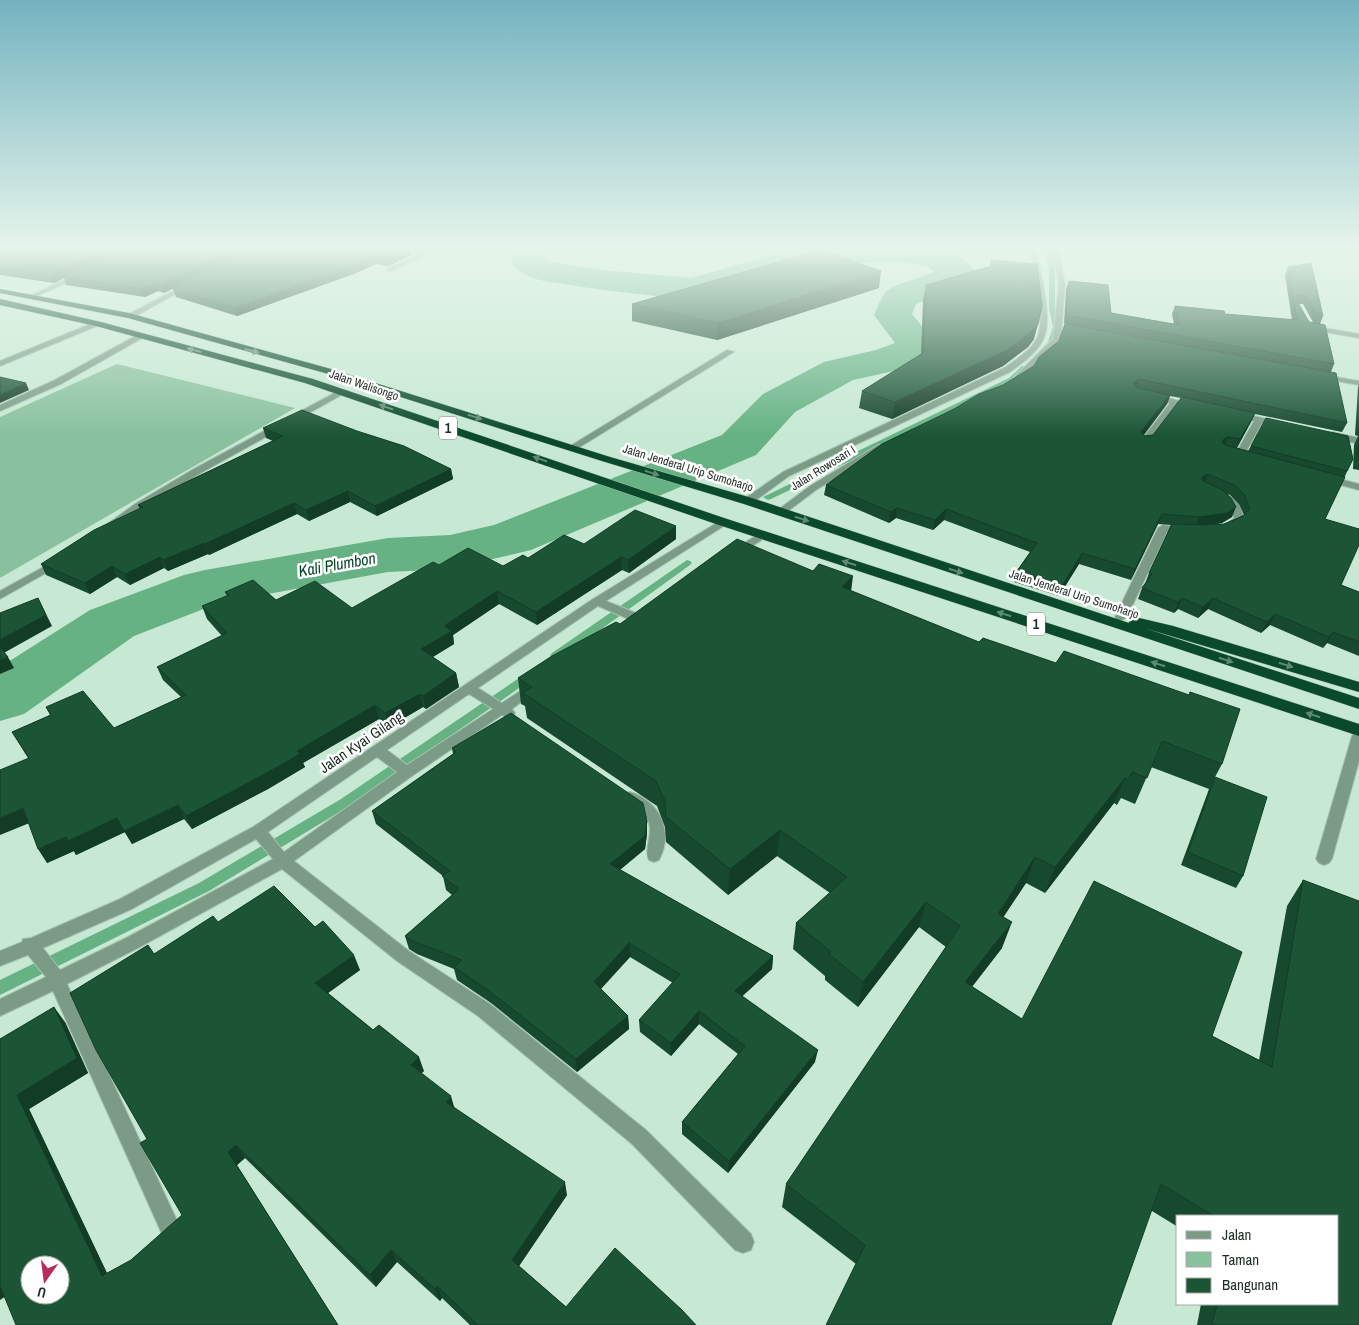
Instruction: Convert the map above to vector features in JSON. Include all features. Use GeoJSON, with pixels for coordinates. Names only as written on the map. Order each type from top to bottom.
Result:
{"type":"FeatureCollection","features":[{"type":"Feature","properties":{"kind":"highway","name":"Jalan Walisongo"},"geometry":{"type":"LineString","coordinates":[[39,311],[98,324],[309,381],[718,520]]}},
{"type":"Feature","properties":{"kind":"highway","name":"Jalan Jenderal Urip Sumoharjo"},"geometry":{"type":"LineString","coordinates":[[102,311],[128,316],[328,371],[606,459],[744,500],[1359,704]]}},
{"type":"Feature","properties":{"kind":"highway","name":"1"},"geometry":{"type":"LineString","coordinates":[[718,520],[1359,730]]}},
{"type":"Feature","properties":{"kind":"highway"},"geometry":{"type":"LineString","coordinates":[[1086,614],[1120,617],[1168,629],[1359,687]]}},
{"type":"Feature","properties":{"kind":"street"},"geometry":{"type":"LineString","coordinates":[[128,316],[138,311]]}},
{"type":"Feature","properties":{"kind":"street","name":"Jalan Rowosari I"},"geometry":{"type":"LineString","coordinates":[[744,500],[786,474],[1007,370],[1036,344],[1044,325],[1042,311]]}},
{"type":"Feature","properties":{"kind":"street"},"geometry":{"type":"LineString","coordinates":[[1013,382],[1028,371],[1032,364],[1057,339],[1060,311]]}},
{"type":"Feature","properties":{"kind":"street"},"geometry":{"type":"LineString","coordinates":[[1304,319],[1310,327],[1359,336]]}},
{"type":"Feature","properties":{"kind":"street"},"geometry":{"type":"LineString","coordinates":[[0,364],[98,324]]}},
{"type":"Feature","properties":{"kind":"street"},"geometry":{"type":"LineString","coordinates":[[1059,326],[1069,328]]}},
{"type":"Feature","properties":{"kind":"street"},"geometry":{"type":"LineString","coordinates":[[0,408],[58,382],[142,336]]}},
{"type":"Feature","properties":{"kind":"street"},"geometry":{"type":"LineString","coordinates":[[572,448],[730,352]]}},
{"type":"Feature","properties":{"kind":"street"},"geometry":{"type":"LineString","coordinates":[[1311,374],[1359,383]]}},
{"type":"Feature","properties":{"kind":"street"},"geometry":{"type":"LineString","coordinates":[[100,533],[145,502],[239,447],[343,392]]}},
{"type":"Feature","properties":{"kind":"street"},"geometry":{"type":"LineString","coordinates":[[1137,393],[1202,408]]}},
{"type":"Feature","properties":{"kind":"street"},"geometry":{"type":"LineString","coordinates":[[1145,442],[1175,402]]}},
{"type":"Feature","properties":{"kind":"street"},"geometry":{"type":"LineString","coordinates":[[1230,414],[1295,428]]}},
{"type":"Feature","properties":{"kind":"street"},"geometry":{"type":"LineString","coordinates":[[1241,456],[1259,420]]}},
{"type":"Feature","properties":{"kind":"street"},"geometry":{"type":"LineString","coordinates":[[1322,433],[1359,440]]}},
{"type":"Feature","properties":{"kind":"street","name":"Jalan Rowosari I"},"geometry":{"type":"LineString","coordinates":[[780,512],[813,488],[884,446]]}},
{"type":"Feature","properties":{"kind":"street"},"geometry":{"type":"LineString","coordinates":[[1313,475],[1359,487]]}},
{"type":"Feature","properties":{"kind":"street"},"geometry":{"type":"LineString","coordinates":[[1211,491],[1234,503],[1239,518],[1225,529],[1217,529]]}},
{"type":"Feature","properties":{"kind":"street","name":"Jalan Kyai Gilang"},"geometry":{"type":"LineString","coordinates":[[0,959],[32,947],[126,904],[262,835],[718,520]]}},
{"type":"Feature","properties":{"kind":"street"},"geometry":{"type":"LineString","coordinates":[[1120,617],[1163,528],[1196,532]]}},
{"type":"Feature","properties":{"kind":"street"},"geometry":{"type":"LineString","coordinates":[[724,560],[762,535]]}},
{"type":"Feature","properties":{"kind":"street"},"geometry":{"type":"LineString","coordinates":[[0,596],[70,554]]}},
{"type":"Feature","properties":{"kind":"street"},"geometry":{"type":"LineString","coordinates":[[600,602],[633,617]]}},
{"type":"Feature","properties":{"kind":"street"},"geometry":{"type":"LineString","coordinates":[[621,629],[633,617],[653,608]]}},
{"type":"Feature","properties":{"kind":"street"},"geometry":{"type":"LineString","coordinates":[[0,1008],[54,975],[132,943],[282,859],[403,770],[548,678]]}},
{"type":"Feature","properties":{"kind":"street"},"geometry":{"type":"LineString","coordinates":[[473,690],[519,720]]}},
{"type":"Feature","properties":{"kind":"street"},"geometry":{"type":"LineString","coordinates":[[1324,859],[1359,736]]}},
{"type":"Feature","properties":{"kind":"street"},"geometry":{"type":"LineString","coordinates":[[382,753],[403,770]]}},
{"type":"Feature","properties":{"kind":"street"},"geometry":{"type":"LineString","coordinates":[[620,790],[651,812],[657,831],[658,845],[654,856]]}},
{"type":"Feature","properties":{"kind":"street"},"geometry":{"type":"LineString","coordinates":[[262,835],[282,859],[403,956],[484,1010],[639,1137],[744,1242]]}},
{"type":"Feature","properties":{"kind":"street"},"geometry":{"type":"LineString","coordinates":[[32,947],[54,975],[169,1226]]}},
{"type":"Feature","properties":{"kind":"green space"},"geometry":{"type":"Polygon","coordinates":[[[117,364],[295,408],[0,578],[0,417],[117,364]]]}},
{"type":"Feature","properties":{"kind":"building"},"geometry":{"type":"Polygon","coordinates":[[[663,311],[756,311],[718,323],[663,311]]]}},
{"type":"Feature","properties":{"kind":"building"},"geometry":{"type":"Polygon","coordinates":[[[925,311],[1041,311],[1038,324],[1032,331],[1007,350],[895,402],[862,391],[923,353],[925,311]]]}},
{"type":"Feature","properties":{"kind":"building"},"geometry":{"type":"Polygon","coordinates":[[[1066,311],[1111,311],[1111,313],[1179,325],[1176,311],[1222,311],[1225,314],[1297,320],[1295,311],[1303,311],[1309,322],[1325,325],[1334,364],[1066,315],[1066,311]]]}},
{"type":"Feature","properties":{"kind":"building"},"geometry":{"type":"Polygon","coordinates":[[[1315,311],[1322,311],[1323,316],[1317,315],[1315,311]]]}},
{"type":"Feature","properties":{"kind":"building"},"geometry":{"type":"Polygon","coordinates":[[[1065,324],[1336,373],[1347,423],[1139,379],[1134,383],[1137,388],[1170,395],[1141,432],[1145,436],[1153,435],[1182,397],[1255,413],[1240,439],[1228,437],[1222,442],[1225,445],[1345,477],[1325,519],[1359,529],[1359,545],[1341,585],[1359,592],[1359,642],[1333,632],[1329,637],[1275,614],[1267,622],[1213,598],[1203,607],[1182,598],[1178,602],[1142,588],[1152,574],[1149,573],[1172,524],[1224,524],[1243,516],[1250,509],[1244,494],[1234,485],[1208,474],[1202,477],[1202,480],[1224,491],[1236,507],[1227,513],[1199,517],[1162,514],[1135,569],[1082,553],[1062,586],[1017,571],[1037,543],[946,509],[935,520],[897,508],[891,512],[826,485],[882,444],[954,409],[979,394],[1003,385],[1034,366],[1039,357],[1059,341],[1065,324]]]}},
{"type":"Feature","properties":{"kind":"building"},"geometry":{"type":"Polygon","coordinates":[[[0,377],[26,383],[0,395],[0,377]]]}},
{"type":"Feature","properties":{"kind":"building"},"geometry":{"type":"Polygon","coordinates":[[[302,410],[404,446],[451,469],[375,506],[348,491],[306,510],[294,503],[205,544],[163,560],[160,557],[125,574],[112,566],[85,583],[41,564],[94,530],[143,507],[138,505],[283,436],[263,428],[302,410]]]}},
{"type":"Feature","properties":{"kind":"building"},"geometry":{"type":"Polygon","coordinates":[[[1266,418],[1348,436],[1353,459],[1347,471],[1251,446],[1266,418]]]}},
{"type":"Feature","properties":{"kind":"building"},"geometry":{"type":"Polygon","coordinates":[[[635,510],[676,526],[628,560],[621,557],[536,612],[497,591],[444,626],[452,631],[421,649],[456,673],[423,696],[420,694],[385,713],[375,705],[297,751],[300,754],[186,816],[178,805],[124,831],[117,818],[68,841],[66,837],[38,849],[23,808],[0,818],[0,770],[29,758],[12,732],[51,715],[46,707],[83,691],[114,728],[186,695],[157,667],[227,633],[202,606],[229,595],[225,592],[253,580],[276,600],[315,581],[352,608],[433,562],[439,565],[468,548],[503,566],[523,555],[528,558],[564,535],[584,544],[635,510]]]}},
{"type":"Feature","properties":{"kind":"building"},"geometry":{"type":"Polygon","coordinates":[[[737,539],[813,571],[819,564],[853,576],[842,587],[979,642],[983,638],[1056,663],[1064,651],[1189,695],[1190,692],[1240,709],[1222,764],[1162,741],[1147,778],[1132,772],[1128,780],[1125,778],[1055,867],[1035,857],[998,914],[1012,922],[965,982],[1022,1019],[1094,881],[1242,952],[1212,1036],[1272,1067],[1303,880],[1359,901],[1359,1325],[1212,1325],[1217,1305],[1339,1305],[1339,1215],[1212,1215],[1161,1184],[1111,1325],[826,1325],[865,1245],[786,1184],[960,926],[926,902],[863,982],[796,923],[847,877],[780,830],[730,869],[666,817],[665,801],[656,781],[523,693],[532,687],[518,678],[552,656],[616,622],[620,624],[737,539]]]}},
{"type":"Feature","properties":{"kind":"building"},"geometry":{"type":"Polygon","coordinates":[[[38,598],[46,615],[0,640],[0,613],[38,598]]]}},
{"type":"Feature","properties":{"kind":"building"},"geometry":{"type":"Polygon","coordinates":[[[0,647],[8,657],[0,660],[0,647]]]}},
{"type":"Feature","properties":{"kind":"building"},"geometry":{"type":"Polygon","coordinates":[[[511,713],[643,803],[647,821],[645,836],[610,864],[773,956],[735,991],[818,1050],[729,1161],[682,1122],[745,1046],[699,1011],[671,1043],[639,1020],[680,974],[629,943],[594,982],[628,1016],[576,1059],[488,990],[454,967],[462,960],[413,941],[405,936],[459,889],[442,876],[450,871],[372,811],[456,752],[452,748],[511,713]]]}},
{"type":"Feature","properties":{"kind":"building"},"geometry":{"type":"Polygon","coordinates":[[[1215,777],[1267,797],[1243,876],[1188,852],[1215,777]]]}},
{"type":"Feature","properties":{"kind":"building"},"geometry":{"type":"Polygon","coordinates":[[[274,886],[315,927],[323,921],[354,955],[315,983],[373,1030],[379,1025],[419,1057],[411,1065],[451,1096],[446,1102],[565,1182],[512,1260],[566,1307],[615,1248],[696,1325],[478,1325],[437,1286],[435,1289],[391,1250],[370,1275],[236,1145],[228,1152],[338,1325],[16,1325],[0,1286],[0,1039],[54,1007],[77,1058],[17,1095],[102,1276],[131,1260],[182,1215],[140,1143],[147,1139],[96,1050],[70,993],[148,945],[154,954],[213,916],[218,922],[274,886]]]}},
{"type":"Feature","properties":{"kind":"waterway","name":"Kali Plumbon"},"geometry":{"type":"LineString","coordinates":[[0,698],[112,623],[205,588],[388,555],[450,552],[511,538],[739,445],[779,403],[839,371],[888,360],[919,347],[893,315],[895,311]]}},
{"type":"Feature","properties":{"kind":"waterway"},"geometry":{"type":"LineString","coordinates":[[1042,352],[1051,343],[1056,327],[1053,311]]}},
{"type":"Feature","properties":{"kind":"waterway"},"geometry":{"type":"LineString","coordinates":[[768,497],[1012,380],[1025,368]]}},
{"type":"Feature","properties":{"kind":"waterway"},"geometry":{"type":"LineString","coordinates":[[556,656],[687,563]]}},
{"type":"Feature","properties":{"kind":"waterway"},"geometry":{"type":"LineString","coordinates":[[0,988],[204,887],[346,802],[531,674]]}}]}
